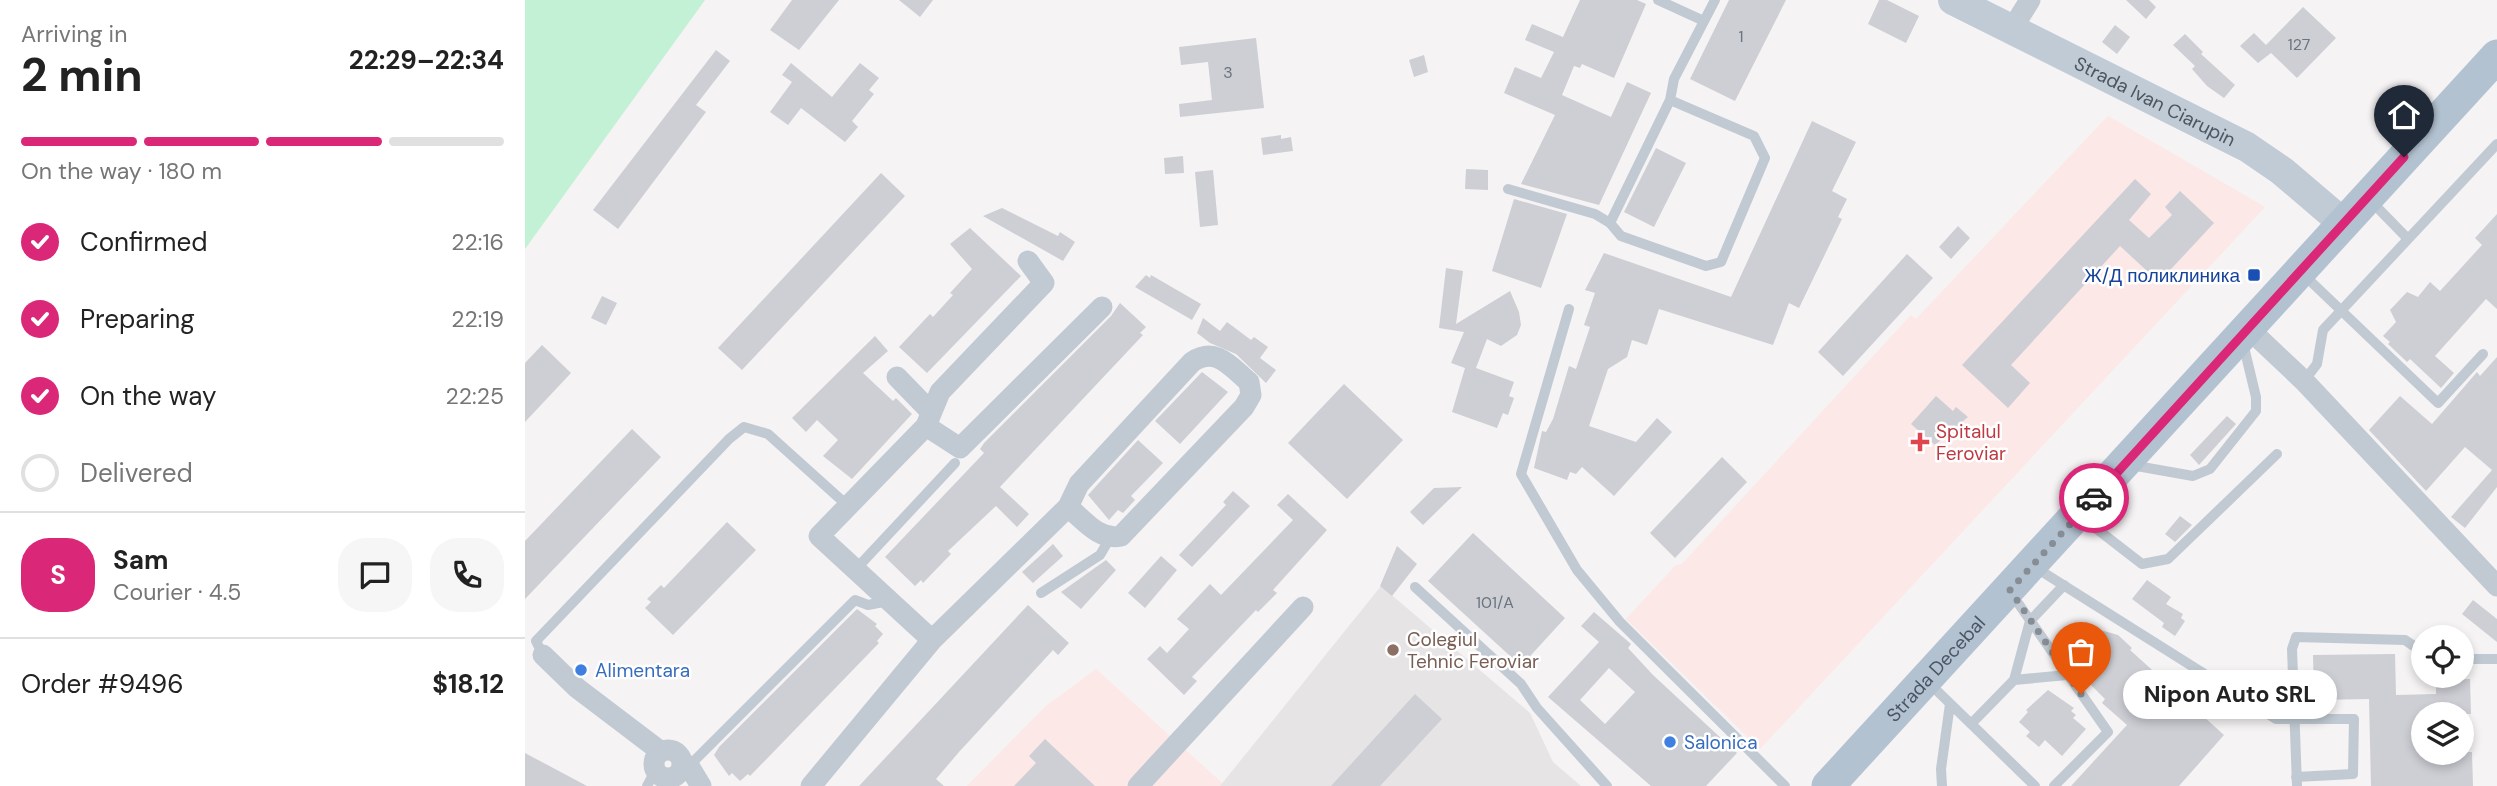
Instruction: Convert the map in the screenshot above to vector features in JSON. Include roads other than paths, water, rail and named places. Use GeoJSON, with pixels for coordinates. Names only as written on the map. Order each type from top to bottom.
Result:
{"type":"FeatureCollection","features":[{"type":"Feature","properties":{"kind":"main road","name":"Strada Decebal"},"geometry":{"type":"LineString","coordinates":[[1828,786],[2497,56]]}},
{"type":"Feature","properties":{"kind":"street","name":"Strada Ivan Ciarupin"},"geometry":{"type":"LineString","coordinates":[[1953,0],[2247,147],[2311,194],[2343,223]]}},
{"type":"Feature","properties":{"kind":"street"},"geometry":{"type":"LineString","coordinates":[[2012,29],[2030,0]]}},
{"type":"Feature","properties":{"kind":"street"},"geometry":{"type":"LineString","coordinates":[[932,640],[818,536],[928,419],[940,392],[1044,283],[1028,261]]}},
{"type":"Feature","properties":{"kind":"street"},"geometry":{"type":"LineString","coordinates":[[897,377],[928,419],[960,448],[1102,307]]}},
{"type":"Feature","properties":{"kind":"street"},"geometry":{"type":"LineString","coordinates":[[2245,332],[2304,381],[2497,586]]}},
{"type":"Feature","properties":{"kind":"street"},"geometry":{"type":"LineString","coordinates":[[811,786],[932,640],[1068,507],[1079,484],[1192,362],[1203,355],[1217,355],[1249,383],[1251,395],[1244,407],[1121,536],[1110,538],[1100,534],[1068,507]]}},
{"type":"Feature","properties":{"kind":"street"},"geometry":{"type":"LineString","coordinates":[[1138,786],[1303,607]]}},
{"type":"Feature","properties":{"kind":"street"},"geometry":{"type":"LineString","coordinates":[[535,652],[577,688],[654,769],[671,750],[680,757],[701,786]]}},
{"type":"Feature","properties":{"kind":"lane"},"geometry":{"type":"LineString","coordinates":[[1658,0],[1704,21]]}},
{"type":"Feature","properties":{"kind":"lane"},"geometry":{"type":"LineString","coordinates":[[1610,223],[1670,100],[1674,79],[1715,0]]}},
{"type":"Feature","properties":{"kind":"lane"},"geometry":{"type":"LineString","coordinates":[[1508,189],[1595,214],[1610,223],[1621,236],[1706,266],[1721,262],[1765,158],[1754,136],[1670,100]]}},
{"type":"Feature","properties":{"kind":"lane"},"geometry":{"type":"LineString","coordinates":[[2304,381],[2318,364],[2323,330],[2497,144]]}},
{"type":"Feature","properties":{"kind":"lane"},"geometry":{"type":"LineString","coordinates":[[2367,197],[2408,239]]}},
{"type":"Feature","properties":{"kind":"lane"},"geometry":{"type":"LineString","coordinates":[[2299,271],[2438,403],[2483,354]]}},
{"type":"Feature","properties":{"kind":"lane"},"geometry":{"type":"LineString","coordinates":[[1569,309],[1521,474],[1577,570],[1620,622],[1785,786]]}},
{"type":"Feature","properties":{"kind":"lane"},"geometry":{"type":"LineString","coordinates":[[2125,464],[2193,476],[2210,469],[2256,411],[2245,332]]}},
{"type":"Feature","properties":{"kind":"lane"},"geometry":{"type":"LineString","coordinates":[[535,652],[536,641],[729,439],[744,427],[768,434],[848,506]]}},
{"type":"Feature","properties":{"kind":"lane"},"geometry":{"type":"LineString","coordinates":[[2078,515],[2142,564],[2157,564],[2168,559],[2277,454]]}},
{"type":"Feature","properties":{"kind":"lane"},"geometry":{"type":"LineString","coordinates":[[856,569],[955,463]]}},
{"type":"Feature","properties":{"kind":"lane"},"geometry":{"type":"LineString","coordinates":[[1041,593],[1100,555],[1110,538]]}},
{"type":"Feature","properties":{"kind":"lane"},"geometry":{"type":"LineString","coordinates":[[2032,565],[2276,719],[2294,719],[2354,719],[2353,774],[2296,782],[2294,719],[2292,649],[2296,638],[2405,640],[2411,644]]}},
{"type":"Feature","properties":{"kind":"lane"},"geometry":{"type":"LineString","coordinates":[[1971,724],[2014,680],[2030,621],[2064,585]]}},
{"type":"Feature","properties":{"kind":"lane"},"geometry":{"type":"LineString","coordinates":[[1415,587],[1521,684],[1537,708],[1607,786]]}},
{"type":"Feature","properties":{"kind":"lane"},"geometry":{"type":"LineString","coordinates":[[2010,590],[2108,732],[2054,786]]}},
{"type":"Feature","properties":{"kind":"lane"},"geometry":{"type":"LineString","coordinates":[[685,764],[855,600],[868,605],[888,601]]}},
{"type":"Feature","properties":{"kind":"lane"},"geometry":{"type":"LineString","coordinates":[[2474,659],[2497,659]]}},
{"type":"Feature","properties":{"kind":"lane"},"geometry":{"type":"LineString","coordinates":[[2014,680],[2067,675]]}},
{"type":"Feature","properties":{"kind":"lane"},"geometry":{"type":"LineString","coordinates":[[1927,681],[2035,786]]}},
{"type":"Feature","properties":{"kind":"lane"},"geometry":{"type":"LineString","coordinates":[[1942,786],[1941,769],[1950,704]]}},
{"type":"Feature","properties":{"kind":"place","name":"Ж/Д поликлиника"},"geometry":{"type":"Point","coordinates":[2254,275]}},
{"type":"Feature","properties":{"kind":"place","name":"Spitalul Feroviar"},"geometry":{"type":"Point","coordinates":[1920,442]}},
{"type":"Feature","properties":{"kind":"place","name":"Colegiul Tehnic Feroviar"},"geometry":{"type":"Point","coordinates":[1393,650]}},
{"type":"Feature","properties":{"kind":"place","name":"Alimentara"},"geometry":{"type":"Point","coordinates":[581,670]}},
{"type":"Feature","properties":{"kind":"place","name":"Nipon Auto SRL"},"geometry":{"type":"Point","coordinates":[2081,694]}},
{"type":"Feature","properties":{"kind":"place","name":"Salonica"},"geometry":{"type":"Point","coordinates":[1670,742]}}]}
